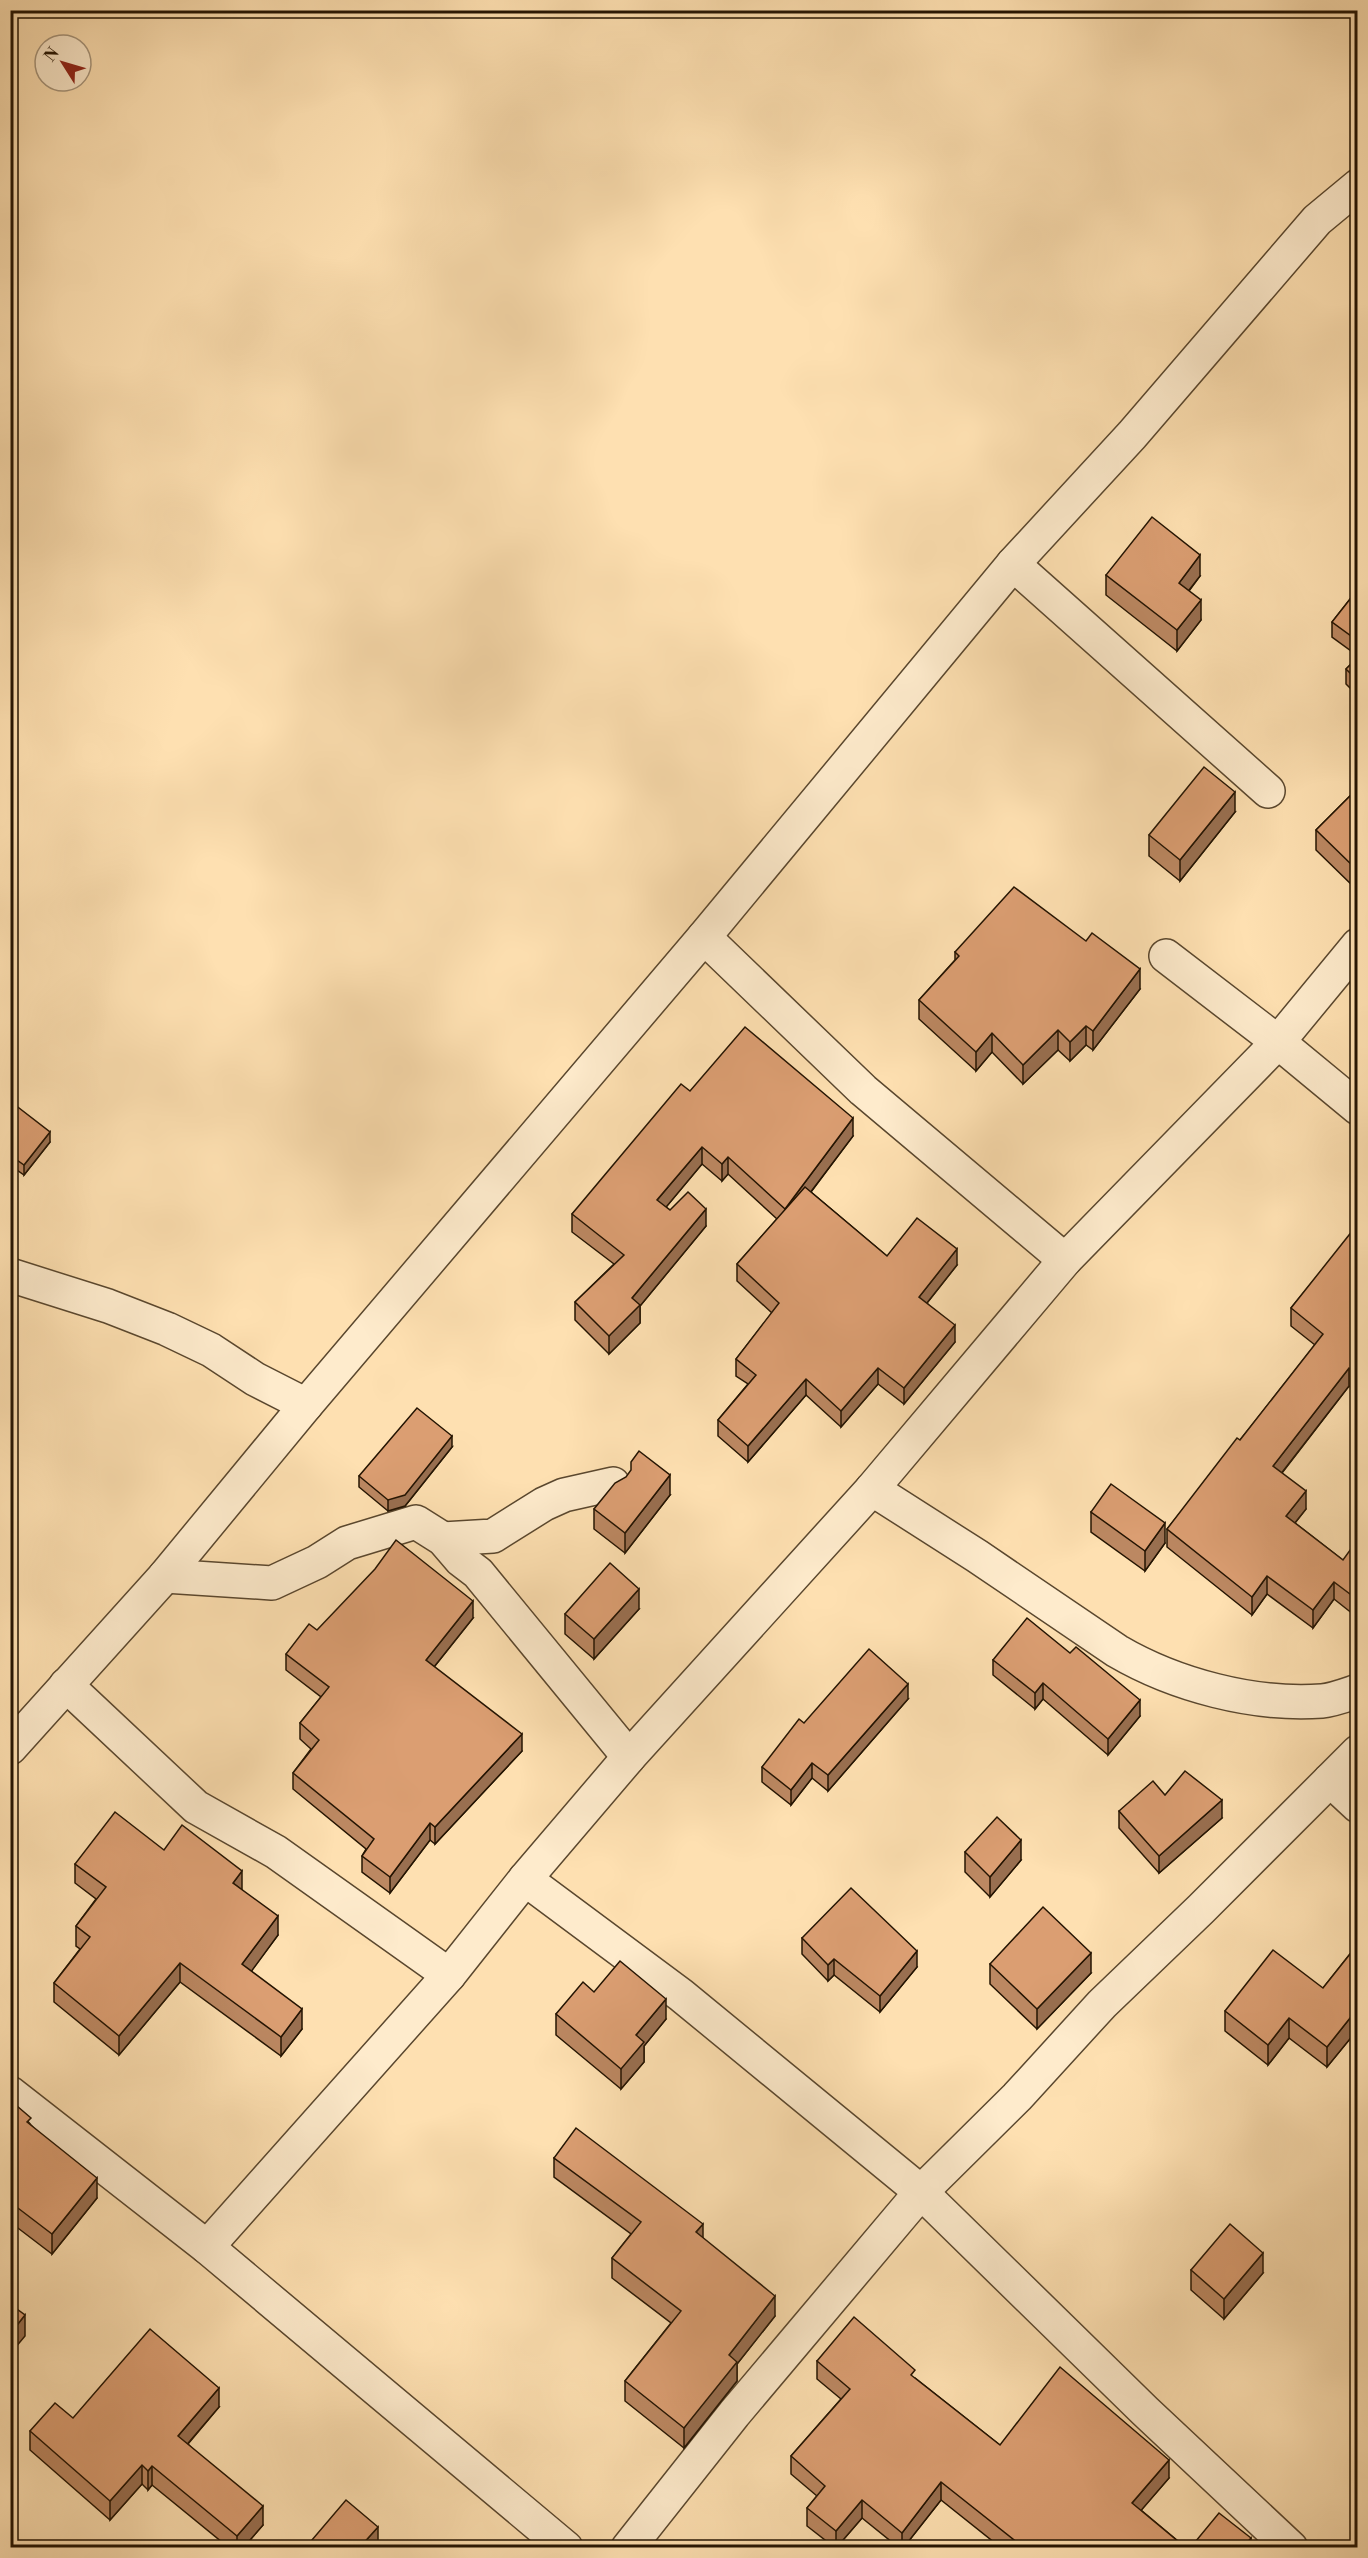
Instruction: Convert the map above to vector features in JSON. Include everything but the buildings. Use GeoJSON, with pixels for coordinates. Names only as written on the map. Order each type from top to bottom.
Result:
{"type":"FeatureCollection","features":[{"type":"Feature","properties":{"kind":"street"},"geometry":{"type":"LineString","coordinates":[[10,1748],[165,1576],[306,1405],[704,937],[1013,564],[1132,435],[1317,220],[1358,186]]}},
{"type":"Feature","properties":{"kind":"street"},"geometry":{"type":"LineString","coordinates":[[1013,564],[1268,791]]}},
{"type":"Feature","properties":{"kind":"street"},"geometry":{"type":"LineString","coordinates":[[704,937],[863,1090],[1065,1260]]}},
{"type":"Feature","properties":{"kind":"street"},"geometry":{"type":"LineString","coordinates":[[207,2247],[449,1975],[525,1880],[629,1757],[872,1489],[1065,1260],[1278,1042],[1358,945]]}},
{"type":"Feature","properties":{"kind":"street"},"geometry":{"type":"LineString","coordinates":[[1166,956],[1278,1042],[1358,1108]]}},
{"type":"Feature","properties":{"kind":"street"},"geometry":{"type":"LineString","coordinates":[[10,1275],[108,1306],[167,1329],[211,1350],[255,1379],[306,1405]]}},
{"type":"Feature","properties":{"kind":"street"},"geometry":{"type":"LineString","coordinates":[[443,1539],[493,1536],[544,1504],[564,1495],[613,1484]]}},
{"type":"Feature","properties":{"kind":"street"},"geometry":{"type":"LineString","coordinates":[[872,1489],[977,1556],[1117,1651],[1171,1678],[1214,1690],[1266,1700],[1323,1701],[1358,1691]]}},
{"type":"Feature","properties":{"kind":"street"},"geometry":{"type":"LineString","coordinates":[[165,1576],[272,1583],[317,1562],[347,1543],[416,1522],[443,1539],[461,1560],[478,1573],[629,1757]]}},
{"type":"Feature","properties":{"kind":"street"},"geometry":{"type":"LineString","coordinates":[[66,1685],[196,1807],[276,1852],[449,1975]]}},
{"type":"Feature","properties":{"kind":"street"},"geometry":{"type":"LineString","coordinates":[[628,2547],[734,2414],[921,2192],[1017,2097],[1102,2004],[1358,1752]]}},
{"type":"Feature","properties":{"kind":"street"},"geometry":{"type":"LineString","coordinates":[[1330,1780],[1358,1806]]}},
{"type":"Feature","properties":{"kind":"street"},"geometry":{"type":"LineString","coordinates":[[525,1880],[681,1995],[921,2192],[1145,2411],[1291,2547]]}},
{"type":"Feature","properties":{"kind":"street"},"geometry":{"type":"LineString","coordinates":[[10,2094],[207,2247],[566,2547]]}}]}
